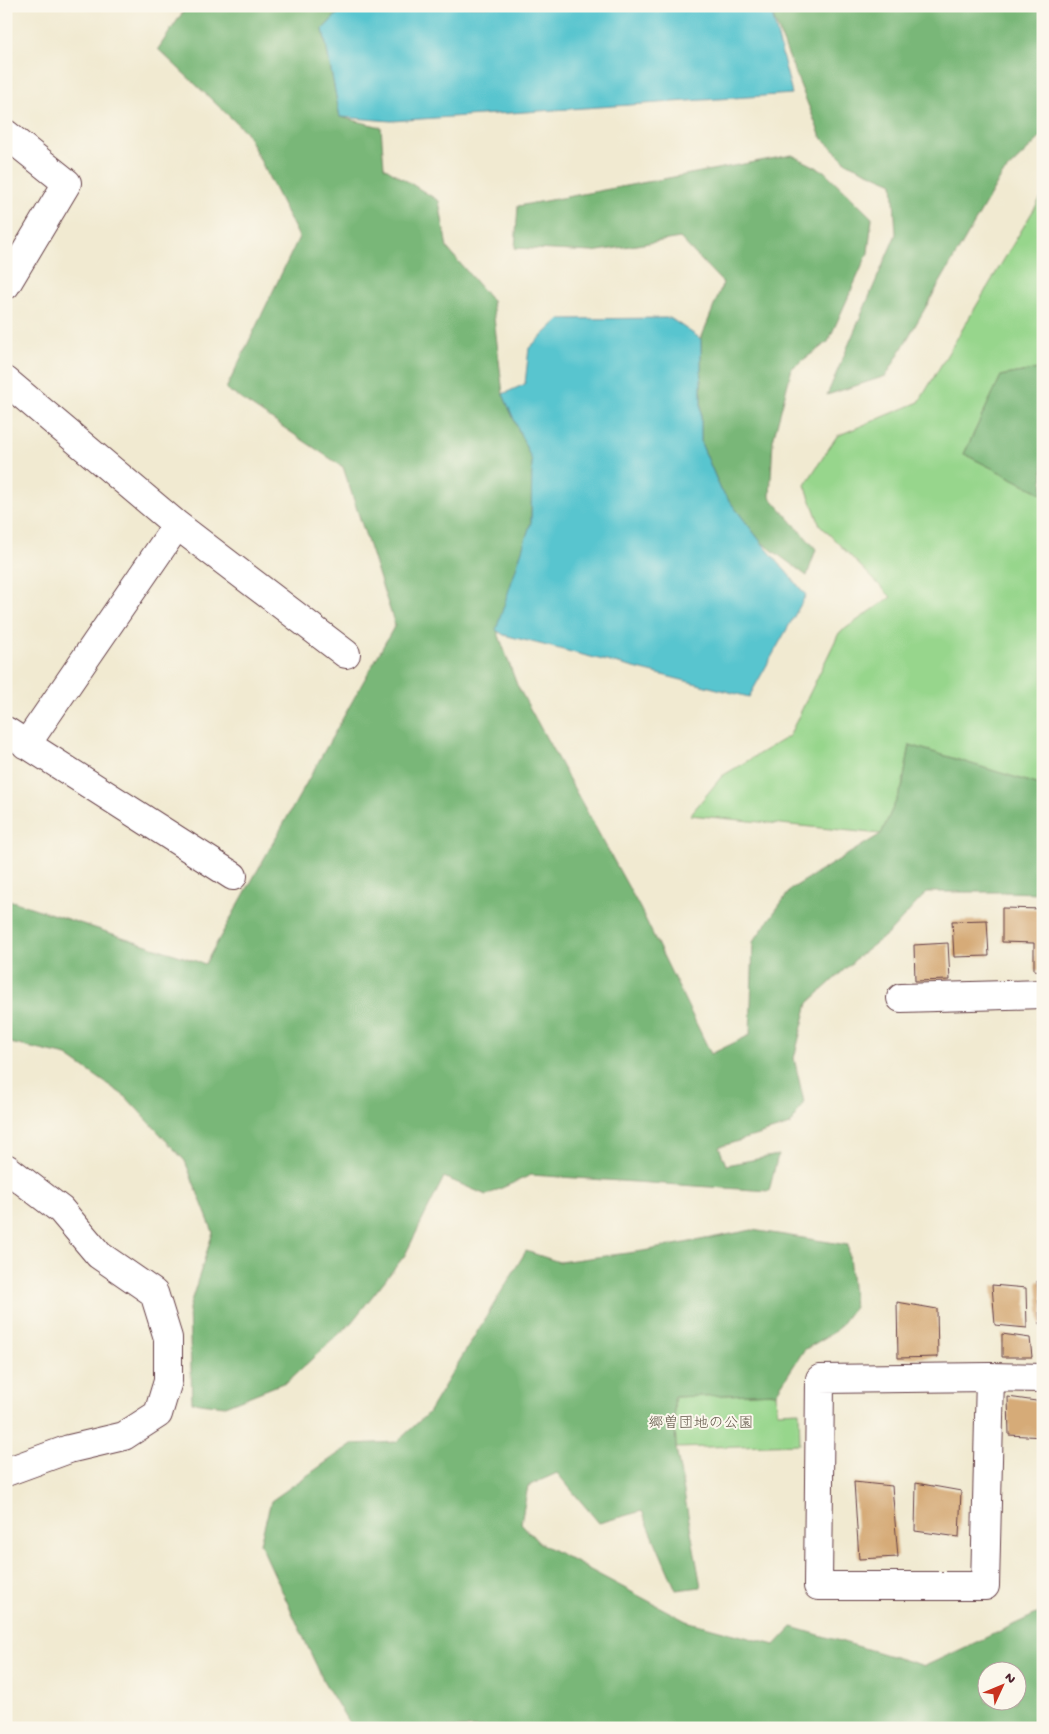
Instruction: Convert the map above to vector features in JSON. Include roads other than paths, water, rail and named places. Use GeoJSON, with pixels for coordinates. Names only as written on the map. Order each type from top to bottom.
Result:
{"type":"FeatureCollection","features":[{"type":"Feature","properties":{"kind":"street"},"geometry":{"type":"LineString","coordinates":[[6,134],[67,183],[6,285]]}},
{"type":"Feature","properties":{"kind":"street"},"geometry":{"type":"LineString","coordinates":[[6,381],[177,525],[346,654]]}},
{"type":"Feature","properties":{"kind":"street"},"geometry":{"type":"LineString","coordinates":[[177,525],[16,738],[233,876]]}},
{"type":"Feature","properties":{"kind":"street"},"geometry":{"type":"LineString","coordinates":[[901,998],[1043,994]]}},
{"type":"Feature","properties":{"kind":"street"},"geometry":{"type":"LineString","coordinates":[[6,1168],[61,1210],[99,1255],[154,1293],[168,1338],[168,1382],[158,1414],[124,1436],[69,1449],[6,1472]]}},
{"type":"Feature","properties":{"kind":"street"},"geometry":{"type":"LineString","coordinates":[[990,1378],[985,1586],[818,1586],[820,1379],[990,1378],[1043,1378]]}},
{"type":"Feature","properties":{"kind":"water"},"geometry":{"type":"Polygon","coordinates":[[[345,6],[770,6],[792,94],[391,121],[340,117],[323,29],[345,6]]]}},
{"type":"Feature","properties":{"kind":"water"},"geometry":{"type":"Polygon","coordinates":[[[670,318],[701,339],[701,443],[721,490],[761,542],[806,595],[749,697],[504,635],[496,630],[531,522],[532,461],[503,394],[525,384],[529,348],[560,319],[670,318]]]}},
{"type":"Feature","properties":{"kind":"park label","name":"郷曽団地の公園"},"geometry":{"type":"Point","coordinates":[701,1422]}}]}
